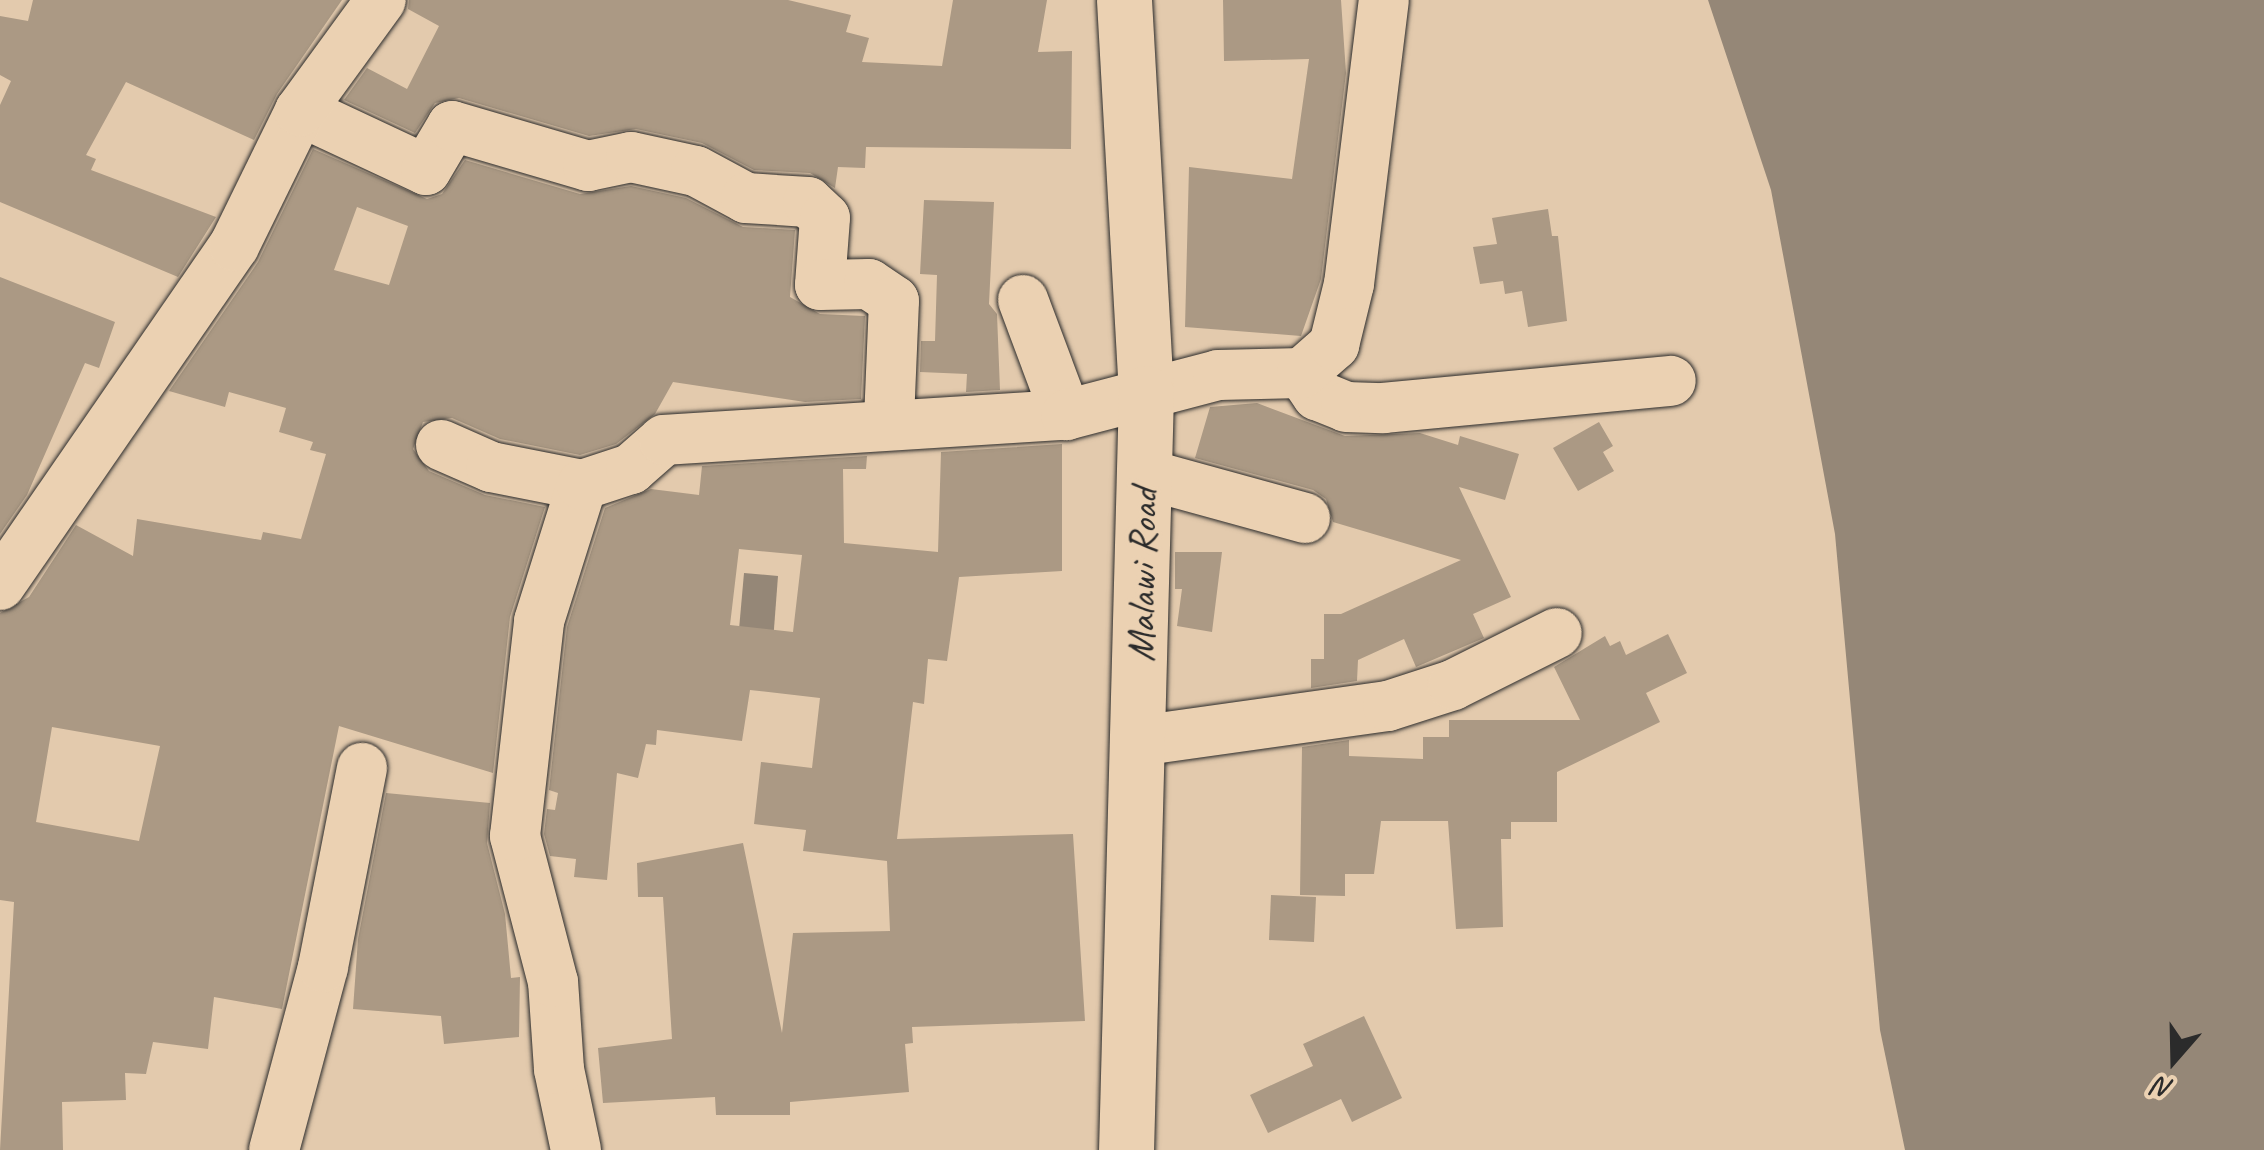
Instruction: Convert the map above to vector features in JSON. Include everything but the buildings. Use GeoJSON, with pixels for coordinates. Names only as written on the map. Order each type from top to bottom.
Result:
{"type":"FeatureCollection","features":[{"type":"Feature","properties":{"kind":"main road","name":"Malawi Road"},"geometry":{"type":"LineString","coordinates":[[1124,0],[1146,392],[1126,1150]]}},
{"type":"Feature","properties":{"kind":"street"},"geometry":{"type":"LineString","coordinates":[[0,585],[234,246],[300,112],[382,0]]}},
{"type":"Feature","properties":{"kind":"street"},"geometry":{"type":"LineString","coordinates":[[441,445],[491,468],[582,484],[631,469],[664,440],[890,422],[1066,415],[1218,375],[1302,373],[1334,345],[1349,284],[1384,0]]}},
{"type":"Feature","properties":{"kind":"street"},"geometry":{"type":"LineString","coordinates":[[300,112],[426,170],[452,126],[588,166],[631,157],[696,171],[746,198],[808,202],[825,218],[820,285],[869,284],[894,301],[890,422]]}},
{"type":"Feature","properties":{"kind":"street"},"geometry":{"type":"LineString","coordinates":[[1023,300],[1066,415]]}},
{"type":"Feature","properties":{"kind":"street"},"geometry":{"type":"LineString","coordinates":[[1302,373],[1316,396],[1346,407],[1383,408],[1671,382]]}},
{"type":"Feature","properties":{"kind":"street"},"geometry":{"type":"LineString","coordinates":[[1145,474],[1305,518]]}},
{"type":"Feature","properties":{"kind":"street"},"geometry":{"type":"LineString","coordinates":[[576,1150],[559,1068],[553,982],[515,836],[540,621],[582,484]]}},
{"type":"Feature","properties":{"kind":"street"},"geometry":{"type":"LineString","coordinates":[[1138,741],[1388,706],[1453,684],[1556,634]]}},
{"type":"Feature","properties":{"kind":"street"},"geometry":{"type":"LineString","coordinates":[[274,1150],[323,967],[362,768]]}},
{"type":"Feature","properties":{"kind":"shaded area"},"geometry":{"type":"Polygon","coordinates":[[[1708,0],[2264,0],[2264,1150],[1905,1150],[1880,1030],[1835,534],[1771,190],[1708,0]]]}},
{"type":"Feature","properties":{"kind":"shaded area"},"geometry":{"type":"Polygon","coordinates":[[[744,573],[778,576],[772,655],[737,652],[744,573]]]}}]}
